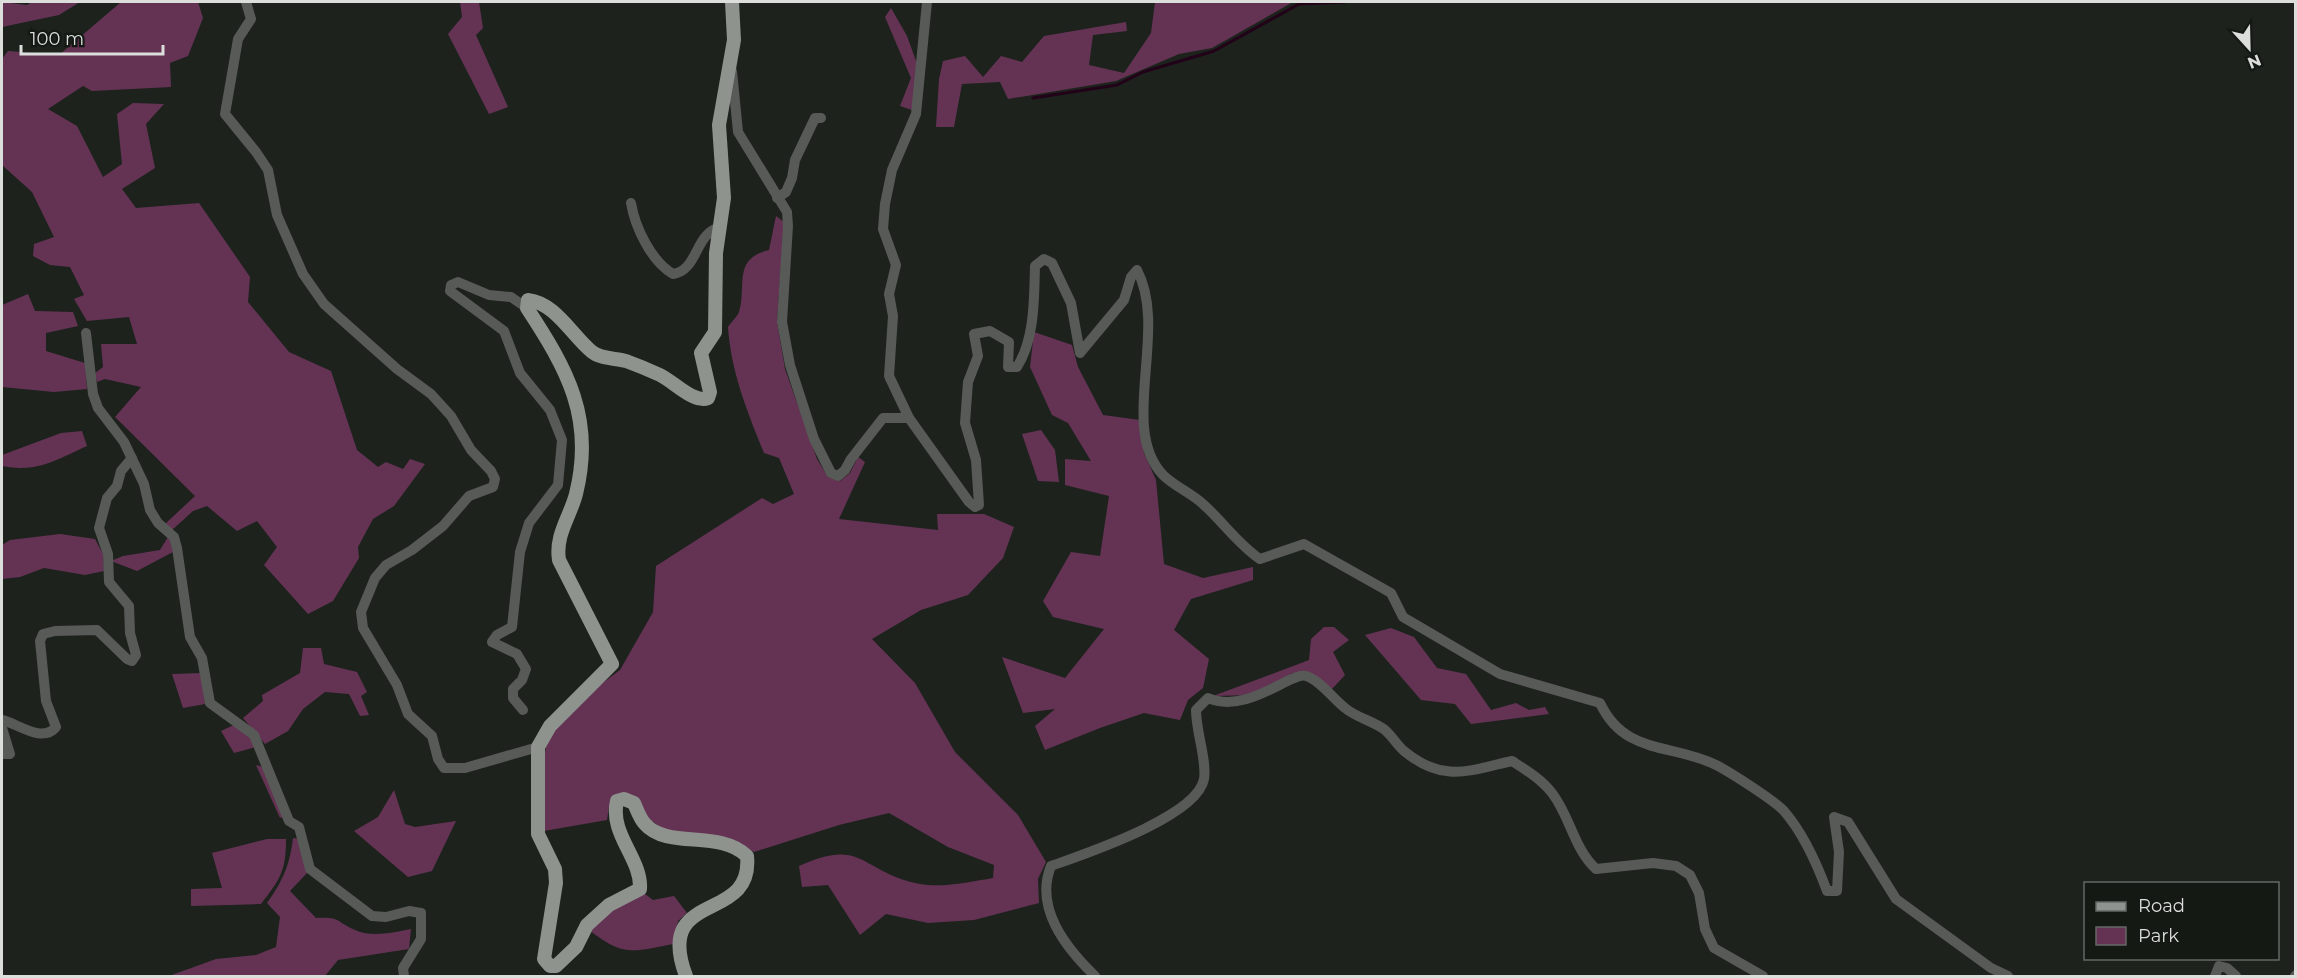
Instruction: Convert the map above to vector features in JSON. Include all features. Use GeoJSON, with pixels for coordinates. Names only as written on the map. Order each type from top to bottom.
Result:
{"type":"FeatureCollection","features":[{"type":"Feature","properties":{"kind":"main road"},"geometry":{"type":"LineString","coordinates":[[686,976],[679,942],[683,928],[693,915],[725,902],[745,881],[748,868],[747,856],[738,847],[725,842],[655,832],[644,823],[633,803],[624,799],[617,801],[615,810],[621,837],[640,879],[640,889],[609,905],[588,925],[576,948],[556,966],[548,971],[544,959],[556,883],[555,869],[538,834],[538,747],[550,726],[612,664],[559,560],[557,546],[572,507],[580,476],[583,452],[580,413],[563,366],[527,308],[528,300],[538,301],[563,322],[592,352],[645,368],[703,400],[708,398],[710,392],[701,353],[715,332],[716,253],[724,198],[719,125],[734,40],[732,2]]}},
{"type":"Feature","properties":{"kind":"street"},"geometry":{"type":"LineString","coordinates":[[246,2],[250,19],[238,39],[225,114],[268,170],[278,215],[303,274],[324,304],[388,362],[431,394],[451,416],[471,450],[491,471],[495,479],[493,487],[469,496],[443,526],[412,550],[386,566],[375,578],[361,612],[363,628],[397,685],[408,714],[432,736],[438,759],[444,768],[465,768],[538,747]]}},
{"type":"Feature","properties":{"kind":"street"},"geometry":{"type":"LineString","coordinates":[[927,2],[916,114],[892,170],[885,204],[883,229],[896,265],[889,294],[893,315],[889,376],[909,418],[960,491],[975,507],[979,505],[976,460],[965,423],[968,382],[978,356],[974,334],[990,331],[1009,342],[1008,367],[1017,367],[1022,360],[1032,321],[1035,266],[1044,259],[1052,264],[1071,303],[1080,353],[1124,300],[1131,277],[1137,270],[1141,278],[1148,319],[1149,354],[1143,428],[1147,445],[1163,475],[1202,502],[1250,552],[1260,559],[1304,544],[1391,593],[1403,617],[1500,674],[1600,703],[1609,722],[1633,741],[1716,764],[1784,810],[1815,859],[1827,891],[1837,891],[1839,852],[1834,817],[1848,822],[1896,899],[1991,968],[2008,976]]}},
{"type":"Feature","properties":{"kind":"street"},"geometry":{"type":"LineString","coordinates":[[731,58],[738,132],[787,212],[782,322],[790,365],[814,439],[831,473],[838,476],[845,470],[883,418],[909,418]]}},
{"type":"Feature","properties":{"kind":"street"},"geometry":{"type":"LineString","coordinates":[[777,198],[786,192],[802,144],[815,118],[821,118]]}},
{"type":"Feature","properties":{"kind":"street"},"geometry":{"type":"LineString","coordinates":[[631,203],[634,222],[658,259],[674,274],[688,267],[706,234],[721,227]]}},
{"type":"Feature","properties":{"kind":"street"},"geometry":{"type":"LineString","coordinates":[[523,710],[513,698],[513,688],[522,680],[526,669],[517,654],[492,642],[497,635],[512,627],[520,552],[529,523],[558,485],[562,440],[550,410],[520,373],[504,331],[458,298],[450,291],[451,285],[458,282],[489,295],[512,297],[527,308]]}},
{"type":"Feature","properties":{"kind":"street"},"geometry":{"type":"LineString","coordinates":[[86,333],[93,394],[98,408],[114,427],[132,458],[144,484],[150,510],[158,523],[174,537],[190,637],[202,658],[210,703],[254,735],[289,821],[299,828],[310,869],[372,916],[386,917],[409,911],[421,913],[421,939],[403,968],[404,976]]}},
{"type":"Feature","properties":{"kind":"street"},"geometry":{"type":"LineString","coordinates":[[2,720],[42,734],[53,731],[56,727],[46,701],[40,641],[43,634],[97,630],[127,659],[132,661],[136,655],[130,633],[129,606],[109,582],[108,554],[99,528],[107,498],[132,458]]}},
{"type":"Feature","properties":{"kind":"street"},"geometry":{"type":"LineString","coordinates":[[1095,976],[1070,949],[1050,913],[1045,897],[1045,880],[1051,866],[1104,848],[1133,835],[1197,794],[1204,780],[1204,759],[1198,740],[1196,710],[1208,698],[1220,703],[1257,697],[1280,687],[1296,675],[1307,676],[1347,710],[1385,730],[1403,750],[1426,766],[1449,772],[1473,772],[1512,761],[1533,774],[1553,794],[1585,859],[1596,869],[1653,863],[1676,866],[1690,874],[1700,893],[1705,929],[1714,948],[1763,976]]}},
{"type":"Feature","properties":{"kind":"street"},"geometry":{"type":"LineString","coordinates":[[2,728],[10,749],[10,754],[2,754]]}},
{"type":"Feature","properties":{"kind":"street"},"geometry":{"type":"LineString","coordinates":[[2215,976],[2219,966],[2227,968],[2236,976]]}},
{"type":"Feature","properties":{"kind":"green space"},"geometry":{"type":"Polygon","coordinates":[[[2,2],[27,5],[32,2],[80,2],[59,15],[2,27],[2,2]]]}},
{"type":"Feature","properties":{"kind":"green space"},"geometry":{"type":"Polygon","coordinates":[[[121,2],[198,2],[203,18],[188,56],[170,63],[171,87],[92,91],[83,86],[48,109],[77,126],[103,177],[122,164],[117,114],[133,103],[164,104],[146,124],[155,168],[122,189],[136,208],[199,203],[250,277],[248,302],[289,352],[331,371],[357,450],[378,467],[386,462],[403,469],[410,459],[425,464],[394,506],[373,519],[358,547],[359,558],[333,601],[308,614],[264,565],[277,547],[257,521],[237,531],[207,506],[193,511],[172,530],[165,524],[195,496],[115,417],[141,387],[105,379],[97,382],[95,373],[103,367],[101,344],[137,344],[129,317],[87,321],[74,299],[84,295],[70,267],[50,265],[33,256],[34,244],[54,237],[32,192],[2,165],[2,59],[8,51],[59,55],[121,2]]]}},
{"type":"Feature","properties":{"kind":"green space"},"geometry":{"type":"Polygon","coordinates":[[[460,2],[479,2],[483,28],[476,35],[508,107],[489,114],[448,34],[462,17],[460,2]]]}},
{"type":"Feature","properties":{"kind":"green space"},"geometry":{"type":"Polygon","coordinates":[[[1155,2],[1293,2],[1212,48],[1179,54],[1116,81],[1008,99],[1000,82],[962,84],[954,127],[936,127],[939,79],[943,61],[965,56],[983,77],[1001,56],[1022,62],[1044,36],[1126,22],[1127,31],[1093,35],[1089,65],[1124,73],[1151,33],[1155,2]]]}},
{"type":"Feature","properties":{"kind":"green space"},"geometry":{"type":"Polygon","coordinates":[[[891,8],[907,36],[920,72],[912,110],[900,106],[911,78],[885,17],[891,8]]]}},
{"type":"Feature","properties":{"kind":"green space"},"geometry":{"type":"Polygon","coordinates":[[[776,216],[784,222],[777,322],[785,369],[817,459],[828,477],[840,481],[850,473],[858,457],[865,462],[839,519],[938,530],[937,514],[984,514],[1014,527],[1003,558],[968,595],[921,610],[872,639],[915,683],[955,752],[1018,815],[1046,862],[1038,879],[1039,903],[974,920],[928,923],[886,914],[860,935],[828,885],[802,887],[799,866],[820,858],[849,855],[897,877],[925,885],[954,884],[993,878],[994,865],[948,847],[889,813],[839,825],[754,852],[740,844],[666,831],[620,798],[609,807],[607,820],[544,831],[543,767],[546,746],[555,730],[593,690],[620,670],[653,612],[656,566],[762,498],[773,504],[794,494],[779,458],[764,453],[736,376],[728,327],[739,312],[745,266],[757,254],[769,250],[776,216]]]}},
{"type":"Feature","properties":{"kind":"green space"},"geometry":{"type":"Polygon","coordinates":[[[28,294],[35,311],[73,312],[78,326],[46,333],[46,351],[85,363],[87,389],[54,392],[2,387],[2,305],[28,294]]]}},
{"type":"Feature","properties":{"kind":"green space"},"geometry":{"type":"Polygon","coordinates":[[[1034,332],[1072,345],[1078,367],[1103,415],[1140,420],[1144,453],[1156,480],[1164,564],[1203,578],[1253,567],[1253,580],[1191,599],[1174,630],[1209,659],[1203,688],[1188,700],[1180,720],[1144,713],[1045,750],[1035,726],[1055,709],[1023,713],[1002,657],[1065,678],[1104,629],[1053,617],[1043,601],[1071,552],[1100,556],[1109,496],[1065,485],[1065,459],[1091,461],[1068,423],[1052,415],[1030,367],[1034,332]]]}},
{"type":"Feature","properties":{"kind":"green space"},"geometry":{"type":"Polygon","coordinates":[[[1041,430],[1055,450],[1059,482],[1038,481],[1022,434],[1041,430]]]}},
{"type":"Feature","properties":{"kind":"green space"},"geometry":{"type":"Polygon","coordinates":[[[82,431],[87,446],[56,460],[26,468],[2,466],[2,455],[61,433],[82,431]]]}},
{"type":"Feature","properties":{"kind":"green space"},"geometry":{"type":"Polygon","coordinates":[[[60,534],[95,539],[103,554],[104,571],[85,575],[44,568],[20,577],[2,579],[2,545],[10,540],[60,534]]]}},
{"type":"Feature","properties":{"kind":"green space"},"geometry":{"type":"Polygon","coordinates":[[[168,537],[173,543],[173,552],[137,571],[111,561],[123,556],[160,550],[168,537]]]}},
{"type":"Feature","properties":{"kind":"green space"},"geometry":{"type":"Polygon","coordinates":[[[1324,627],[1334,627],[1349,640],[1333,652],[1345,675],[1332,689],[1310,673],[1292,673],[1277,685],[1252,695],[1213,696],[1309,660],[1311,639],[1324,627]]]}},
{"type":"Feature","properties":{"kind":"green space"},"geometry":{"type":"Polygon","coordinates":[[[1391,628],[1414,637],[1437,668],[1466,674],[1491,710],[1516,703],[1529,710],[1545,707],[1549,714],[1471,724],[1455,704],[1421,700],[1365,635],[1391,628]]]}},
{"type":"Feature","properties":{"kind":"green space"},"geometry":{"type":"Polygon","coordinates":[[[303,648],[321,648],[324,664],[357,672],[367,692],[361,696],[369,715],[360,716],[349,694],[325,692],[303,709],[288,731],[265,744],[243,718],[263,701],[262,695],[300,673],[303,648]]]}},
{"type":"Feature","properties":{"kind":"green space"},"geometry":{"type":"Polygon","coordinates":[[[202,673],[205,704],[183,708],[172,674],[202,673]]]}},
{"type":"Feature","properties":{"kind":"green space"},"geometry":{"type":"Polygon","coordinates":[[[238,723],[252,736],[256,747],[234,753],[221,731],[238,723]]]}},
{"type":"Feature","properties":{"kind":"green space"},"geometry":{"type":"Polygon","coordinates":[[[256,765],[263,767],[285,816],[280,818],[256,765]]]}},
{"type":"Feature","properties":{"kind":"green space"},"geometry":{"type":"Polygon","coordinates":[[[394,790],[405,824],[415,827],[456,821],[432,871],[408,877],[354,831],[378,817],[394,790]]]}},
{"type":"Feature","properties":{"kind":"green space"},"geometry":{"type":"Polygon","coordinates":[[[293,838],[301,839],[307,873],[290,891],[316,918],[334,919],[368,934],[411,929],[409,949],[338,960],[325,976],[169,976],[216,959],[256,955],[276,947],[280,917],[267,903],[285,872],[293,838]]]}},
{"type":"Feature","properties":{"kind":"green space"},"geometry":{"type":"Polygon","coordinates":[[[267,839],[286,839],[286,850],[281,874],[261,904],[191,906],[191,889],[222,888],[212,853],[267,839]]]}},
{"type":"Feature","properties":{"kind":"green space"},"geometry":{"type":"Polygon","coordinates":[[[641,891],[653,900],[674,896],[687,913],[678,921],[673,944],[629,950],[611,945],[589,930],[608,910],[641,891]]]}},
{"type":"Feature","properties":{"kind":"waterway"},"geometry":{"type":"LineString","coordinates":[[1033,98],[1117,85],[1143,72],[1214,51],[1299,4],[1345,2]]}}]}
